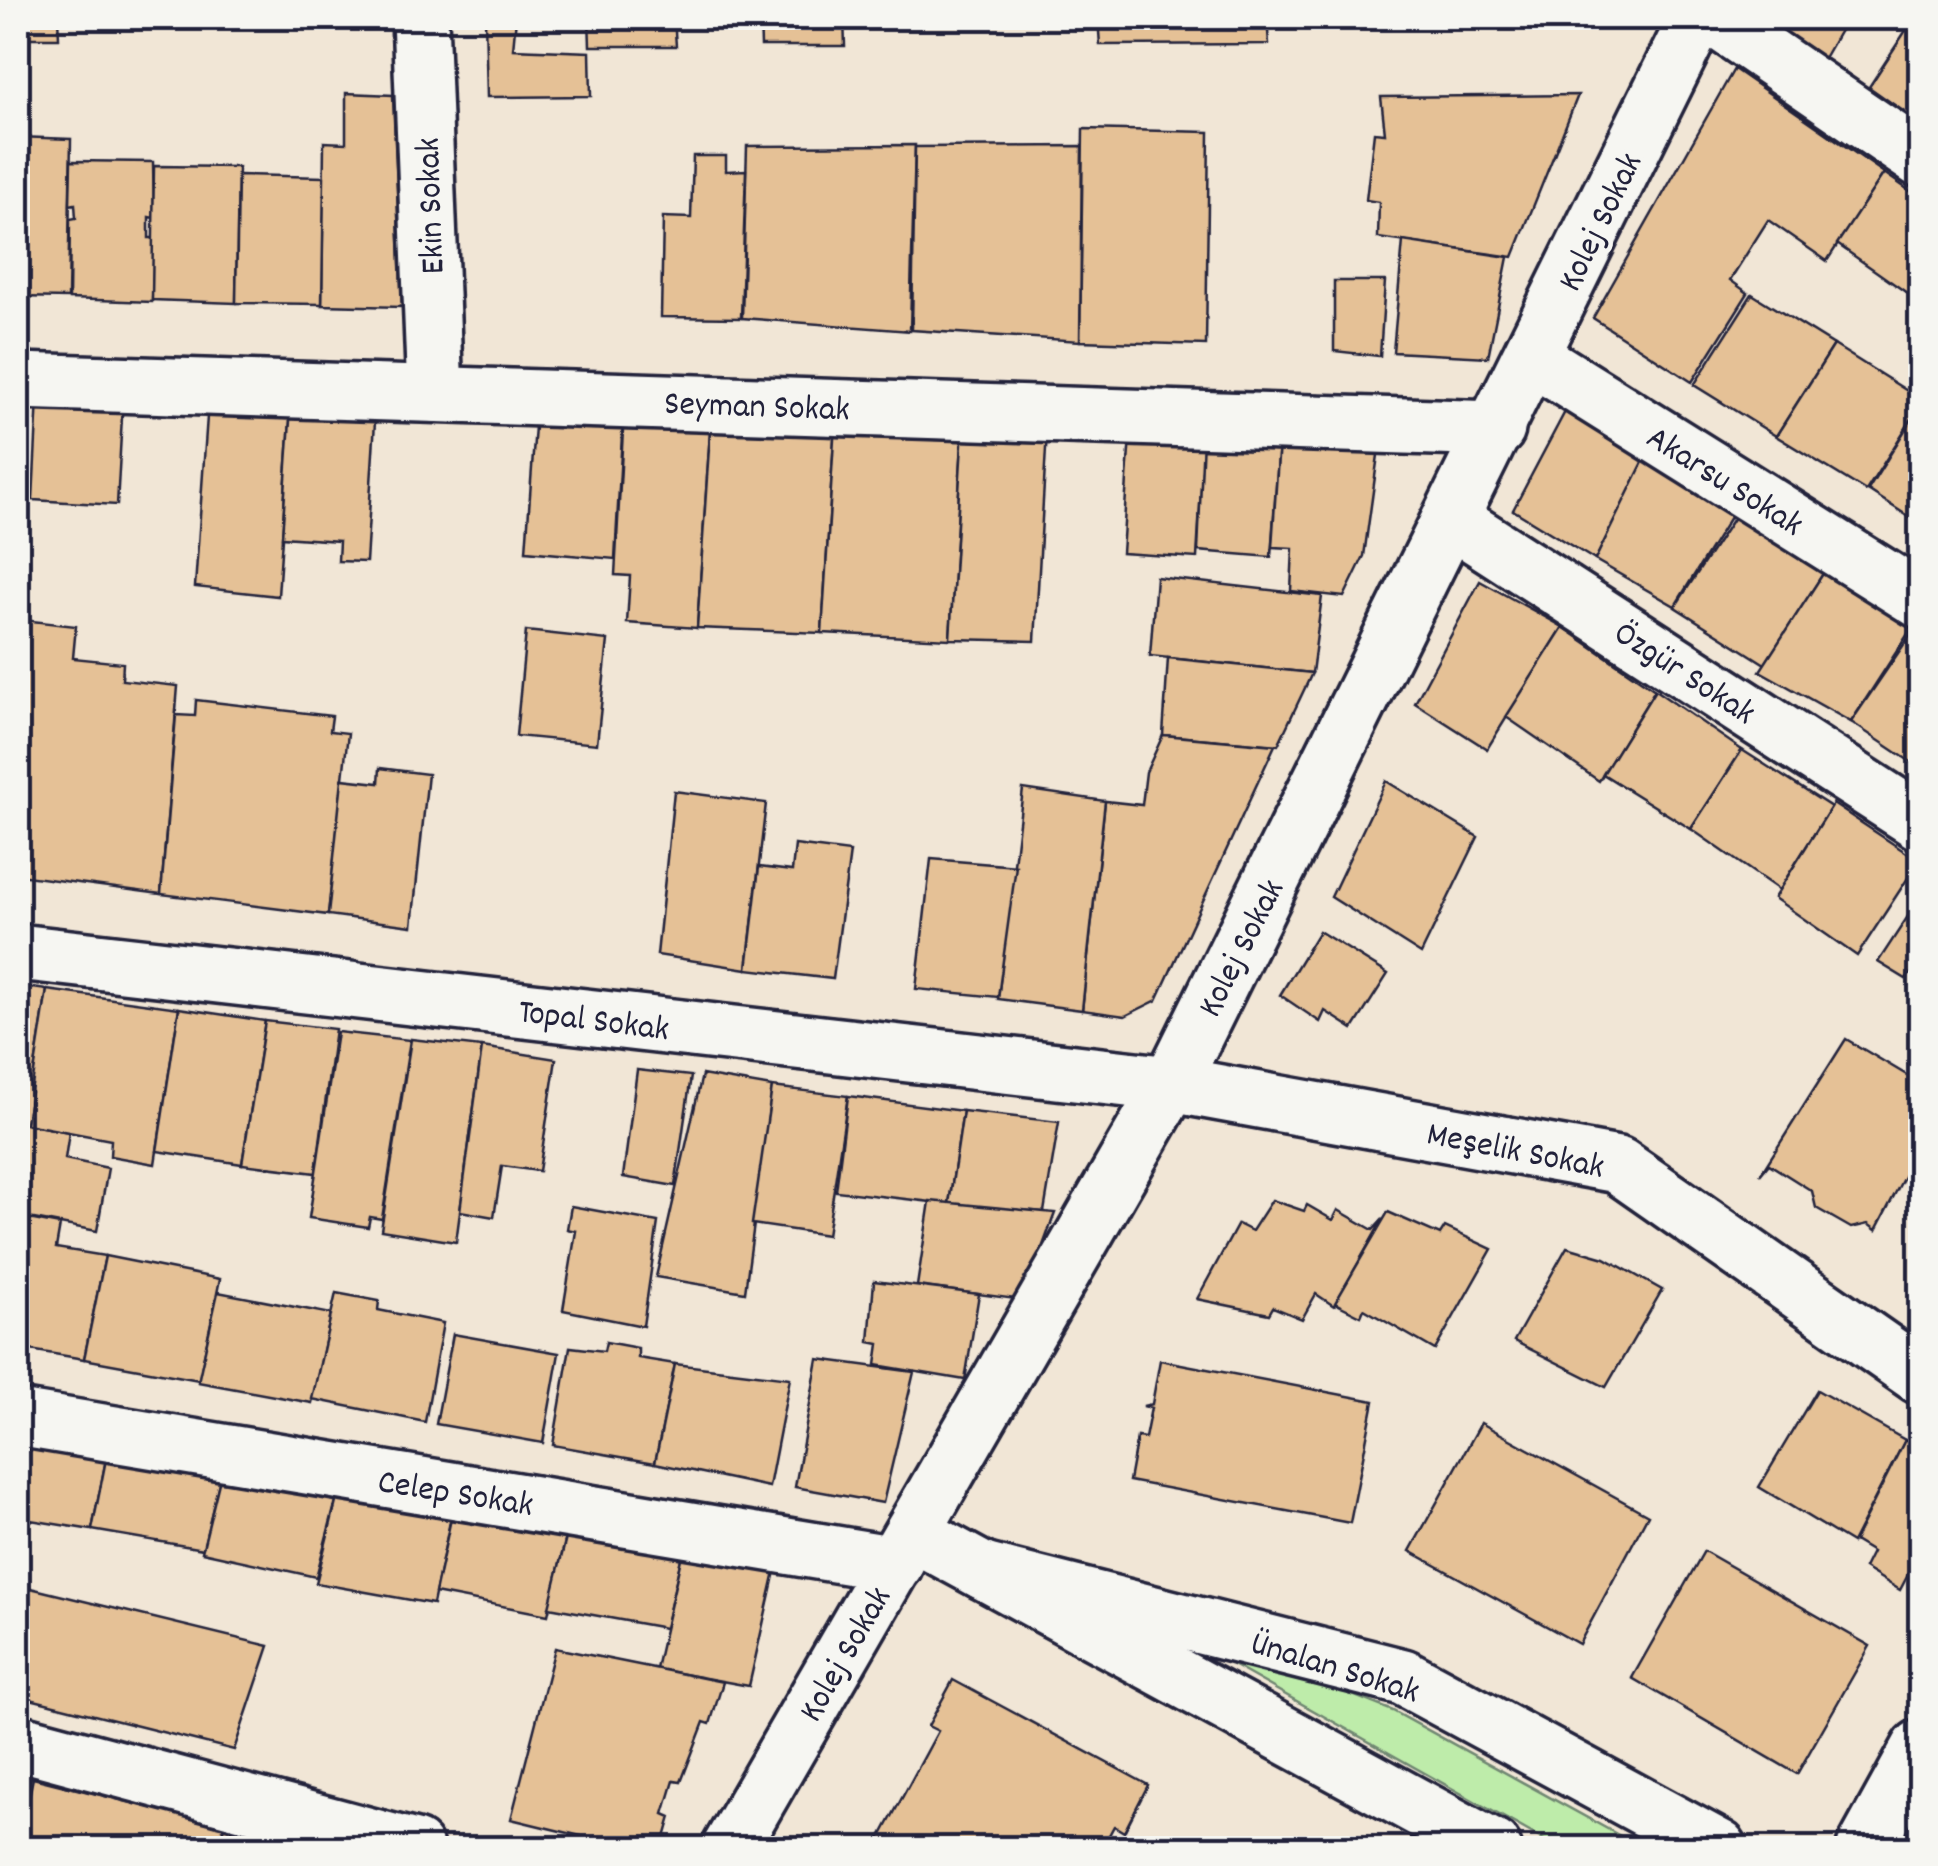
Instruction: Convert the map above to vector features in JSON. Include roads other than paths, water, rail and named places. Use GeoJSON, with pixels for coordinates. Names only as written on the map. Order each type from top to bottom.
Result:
{"type":"FeatureCollection","features":[{"type":"Feature","properties":{"kind":"street","name":"Ekin Sokak"},"geometry":{"type":"LineString","coordinates":[[420,18],[435,394]]}},
{"type":"Feature","properties":{"kind":"street","name":"Kolej Sokak"},"geometry":{"type":"LineString","coordinates":[[730,1848],[1171,1084],[1697,18]]}},
{"type":"Feature","properties":{"kind":"street"},"geometry":{"type":"LineString","coordinates":[[1714,18],[1920,159]]}},
{"type":"Feature","properties":{"kind":"street","name":"Akarsu Sokak"},"geometry":{"type":"LineString","coordinates":[[1532,358],[1920,600]]}},
{"type":"Feature","properties":{"kind":"street","name":"Seyman Sokak"},"geometry":{"type":"LineString","coordinates":[[18,381],[1497,429]]}},
{"type":"Feature","properties":{"kind":"street","name":"Özgür Sokak"},"geometry":{"type":"LineString","coordinates":[[1452,520],[1920,822]]}},
{"type":"Feature","properties":{"kind":"street","name":"Topal Sokak"},"geometry":{"type":"LineString","coordinates":[[18,952],[1171,1084]]}},
{"type":"Feature","properties":{"kind":"street","name":"Meşelik Sokak"},"geometry":{"type":"LineString","coordinates":[[1171,1084],[1618,1165],[1920,1376]]}},
{"type":"Feature","properties":{"kind":"street","name":"Celep Sokak"},"geometry":{"type":"LineString","coordinates":[[18,1418],[904,1549]]}},
{"type":"Feature","properties":{"kind":"street","name":"Ünalan Sokak"},"geometry":{"type":"LineString","coordinates":[[904,1549],[1404,1678],[1719,1848]]}},
{"type":"Feature","properties":{"kind":"street","name":"Ünalan Sokak"},"geometry":{"type":"LineString","coordinates":[[983,1571],[1493,1848]]}},
{"type":"Feature","properties":{"kind":"street"},"geometry":{"type":"LineString","coordinates":[[18,1742],[415,1848]]}},
{"type":"Feature","properties":{"kind":"street"},"geometry":{"type":"LineString","coordinates":[[1865,1848],[1920,1748]]}}]}
